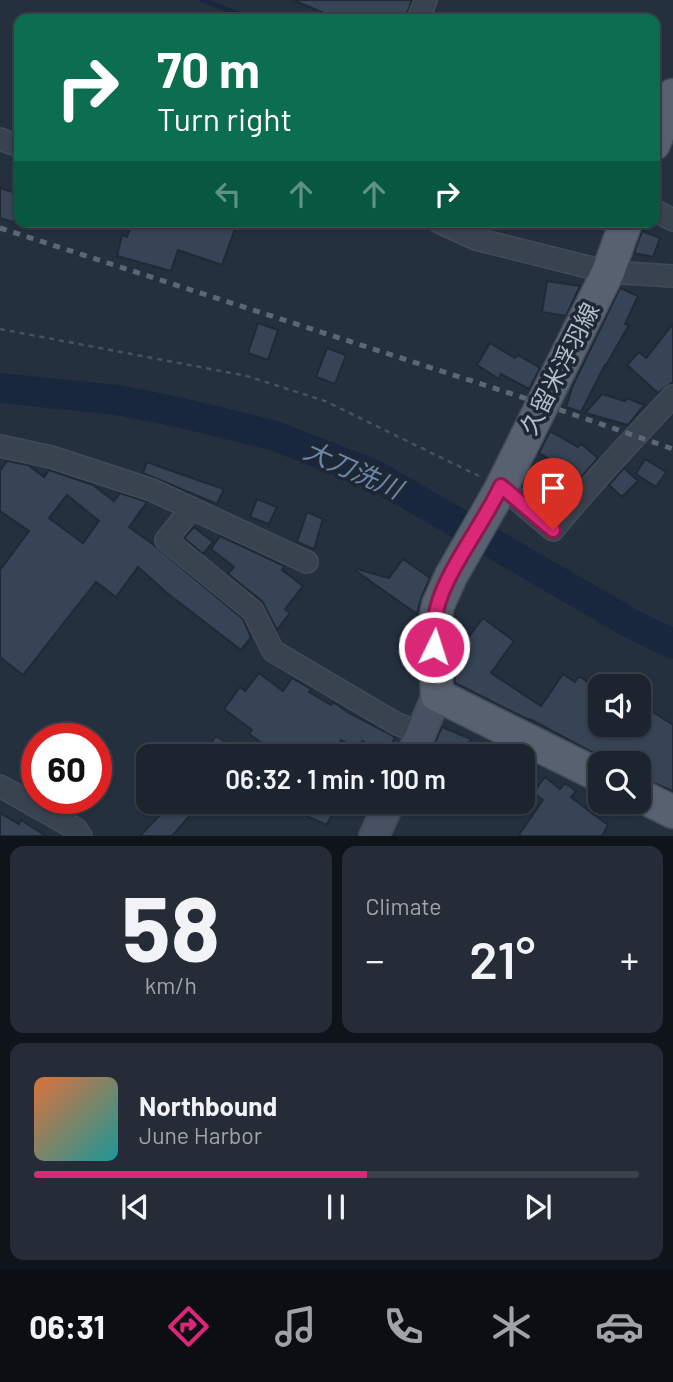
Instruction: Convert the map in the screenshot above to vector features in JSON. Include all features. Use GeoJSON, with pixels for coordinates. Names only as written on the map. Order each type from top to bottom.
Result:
{"type":"FeatureCollection","features":[{"type":"Feature","properties":{"kind":"main road"},"geometry":{"type":"LineString","coordinates":[[660,129],[673,95]]}},
{"type":"Feature","properties":{"kind":"main road","name":"久留米浮羽線"},"geometry":{"type":"LineString","coordinates":[[437,695],[434,626],[438,605],[451,576],[500,489],[608,272],[623,228]]}},
{"type":"Feature","properties":{"kind":"main road"},"geometry":{"type":"LineString","coordinates":[[416,744],[437,695],[588,770]]}},
{"type":"Feature","properties":{"kind":"main road"},"geometry":{"type":"LineString","coordinates":[[651,801],[673,812]]}},
{"type":"Feature","properties":{"kind":"main road"},"geometry":{"type":"LineString","coordinates":[[374,836],[384,814]]}},
{"type":"Feature","properties":{"kind":"street"},"geometry":{"type":"LineString","coordinates":[[452,228],[476,239],[608,272],[673,276]]}},
{"type":"Feature","properties":{"kind":"street"},"geometry":{"type":"LineString","coordinates":[[500,489],[553,530],[612,459],[638,436],[673,396]]}},
{"type":"Feature","properties":{"kind":"street"},"geometry":{"type":"LineString","coordinates":[[0,446],[51,457],[152,489],[307,562]]}},
{"type":"Feature","properties":{"kind":"street"},"geometry":{"type":"LineString","coordinates":[[192,508],[166,541],[253,611],[273,651],[397,724],[416,744]]}},
{"type":"Feature","properties":{"kind":"street"},"geometry":{"type":"LineString","coordinates":[[0,786],[76,829],[81,836]]}},
{"type":"Feature","properties":{"kind":"path"},"geometry":{"type":"LineString","coordinates":[[0,329],[260,380],[325,401],[500,489]]}},
{"type":"Feature","properties":{"kind":"building"},"geometry":{"type":"Polygon","coordinates":[[[293,0],[412,0],[407,14],[326,14],[293,0]]]}},
{"type":"Feature","properties":{"kind":"building"},"geometry":{"type":"Polygon","coordinates":[[[0,188],[14,192],[14,222],[0,218],[0,188]]]}},
{"type":"Feature","properties":{"kind":"building"},"geometry":{"type":"Polygon","coordinates":[[[130,228],[235,228],[222,265],[178,250],[171,271],[117,256],[122,235],[127,237],[130,228]]]}},
{"type":"Feature","properties":{"kind":"building"},"geometry":{"type":"Polygon","coordinates":[[[642,231],[660,238],[653,257],[634,253],[642,231]]]}},
{"type":"Feature","properties":{"kind":"building"},"geometry":{"type":"Polygon","coordinates":[[[547,281],[580,286],[566,316],[542,312],[547,281]]]}},
{"type":"Feature","properties":{"kind":"building"},"geometry":{"type":"Polygon","coordinates":[[[620,288],[638,296],[625,324],[629,325],[581,412],[566,407],[573,385],[620,288]]]}},
{"type":"Feature","properties":{"kind":"building"},"geometry":{"type":"Polygon","coordinates":[[[258,323],[278,330],[268,360],[248,353],[258,323]]]}},
{"type":"Feature","properties":{"kind":"building"},"geometry":{"type":"Polygon","coordinates":[[[673,324],[673,382],[658,393],[627,365],[639,352],[646,358],[673,324]]]}},
{"type":"Feature","properties":{"kind":"building"},"geometry":{"type":"Polygon","coordinates":[[[490,343],[515,358],[518,355],[540,368],[529,389],[501,374],[499,379],[477,365],[490,343]]]}},
{"type":"Feature","properties":{"kind":"building"},"geometry":{"type":"Polygon","coordinates":[[[327,348],[346,355],[335,384],[316,377],[327,348]]]}},
{"type":"Feature","properties":{"kind":"building"},"geometry":{"type":"Polygon","coordinates":[[[602,394],[625,401],[627,398],[644,405],[628,425],[585,413],[602,394]]]}},
{"type":"Feature","properties":{"kind":"building"},"geometry":{"type":"Polygon","coordinates":[[[550,431],[578,447],[581,444],[598,458],[551,511],[532,493],[560,465],[539,453],[550,431]]]}},
{"type":"Feature","properties":{"kind":"building"},"geometry":{"type":"Polygon","coordinates":[[[645,459],[666,472],[656,487],[636,474],[645,459]]]}},
{"type":"Feature","properties":{"kind":"building"},"geometry":{"type":"Polygon","coordinates":[[[7,461],[28,465],[44,477],[49,470],[93,485],[114,501],[120,493],[147,502],[129,527],[243,619],[251,637],[241,650],[138,567],[116,597],[96,582],[23,675],[0,657],[0,570],[29,531],[0,511],[0,471],[7,461]],[[67,495],[49,518],[83,543],[99,521],[67,495]]]}},
{"type":"Feature","properties":{"kind":"building"},"geometry":{"type":"Polygon","coordinates":[[[147,462],[224,489],[217,504],[143,473],[147,462]]]}},
{"type":"Feature","properties":{"kind":"building"},"geometry":{"type":"Polygon","coordinates":[[[624,468],[638,481],[622,497],[609,485],[624,468]]]}},
{"type":"Feature","properties":{"kind":"building"},"geometry":{"type":"Polygon","coordinates":[[[257,499],[277,507],[269,524],[250,517],[257,499]]]}},
{"type":"Feature","properties":{"kind":"building"},"geometry":{"type":"Polygon","coordinates":[[[307,512],[323,519],[314,549],[297,542],[307,512]]]}},
{"type":"Feature","properties":{"kind":"building"},"geometry":{"type":"Polygon","coordinates":[[[194,527],[213,542],[203,554],[184,538],[194,527]]]}},
{"type":"Feature","properties":{"kind":"building"},"geometry":{"type":"Polygon","coordinates":[[[220,536],[284,566],[282,570],[303,586],[285,609],[290,613],[277,630],[262,601],[228,574],[234,567],[211,549],[220,536]]]}},
{"type":"Feature","properties":{"kind":"building"},"geometry":{"type":"Polygon","coordinates":[[[403,559],[430,578],[417,614],[356,571],[357,569],[389,578],[403,559]]]}},
{"type":"Feature","properties":{"kind":"building"},"geometry":{"type":"Polygon","coordinates":[[[483,618],[514,641],[491,673],[541,706],[563,674],[575,682],[579,676],[588,682],[588,737],[651,737],[651,711],[673,725],[673,791],[651,782],[651,751],[590,751],[455,683],[453,650],[457,652],[483,618]]]}},
{"type":"Feature","properties":{"kind":"building"},"geometry":{"type":"Polygon","coordinates":[[[259,673],[283,691],[292,678],[331,705],[333,702],[395,737],[392,744],[368,744],[362,741],[361,744],[349,744],[341,740],[339,744],[263,744],[249,734],[252,730],[224,709],[240,687],[245,691],[259,673]]]}},
{"type":"Feature","properties":{"kind":"building"},"geometry":{"type":"Polygon","coordinates":[[[442,727],[471,739],[468,744],[434,744],[442,727]]]}},
{"type":"Feature","properties":{"kind":"building"},"geometry":{"type":"Polygon","coordinates":[[[216,736],[228,744],[210,744],[216,736]]]}},
{"type":"Feature","properties":{"kind":"building"},"geometry":{"type":"Polygon","coordinates":[[[545,777],[560,789],[565,783],[576,791],[571,797],[588,810],[588,814],[593,814],[608,825],[602,836],[518,836],[543,800],[535,794],[545,777]]]}},
{"type":"Feature","properties":{"kind":"building"},"geometry":{"type":"Polygon","coordinates":[[[0,813],[19,824],[21,820],[46,836],[0,836],[0,813]]]}},
{"type":"Feature","properties":{"kind":"building"},"geometry":{"type":"Polygon","coordinates":[[[191,814],[172,836],[140,836],[160,815],[191,814]]]}},
{"type":"Feature","properties":{"kind":"building"},"geometry":{"type":"Polygon","coordinates":[[[309,814],[332,814],[327,825],[308,817],[309,814]]]}},
{"type":"Feature","properties":{"kind":"waterway"},"geometry":{"type":"LineString","coordinates":[[202,0],[239,14]]}},
{"type":"Feature","properties":{"kind":"waterway","name":"大刀洗川"},"geometry":{"type":"LineString","coordinates":[[0,388],[117,400],[272,435],[373,474],[630,623],[673,644]]}},
{"type":"Feature","properties":{"kind":"railway"},"geometry":{"type":"LineString","coordinates":[[0,228],[543,404],[673,449]]}},
{"type":"Feature","properties":{"kind":"route"},"geometry":{"type":"LineString","coordinates":[[434,647],[438,605],[501,486],[553,530]]}}]}
